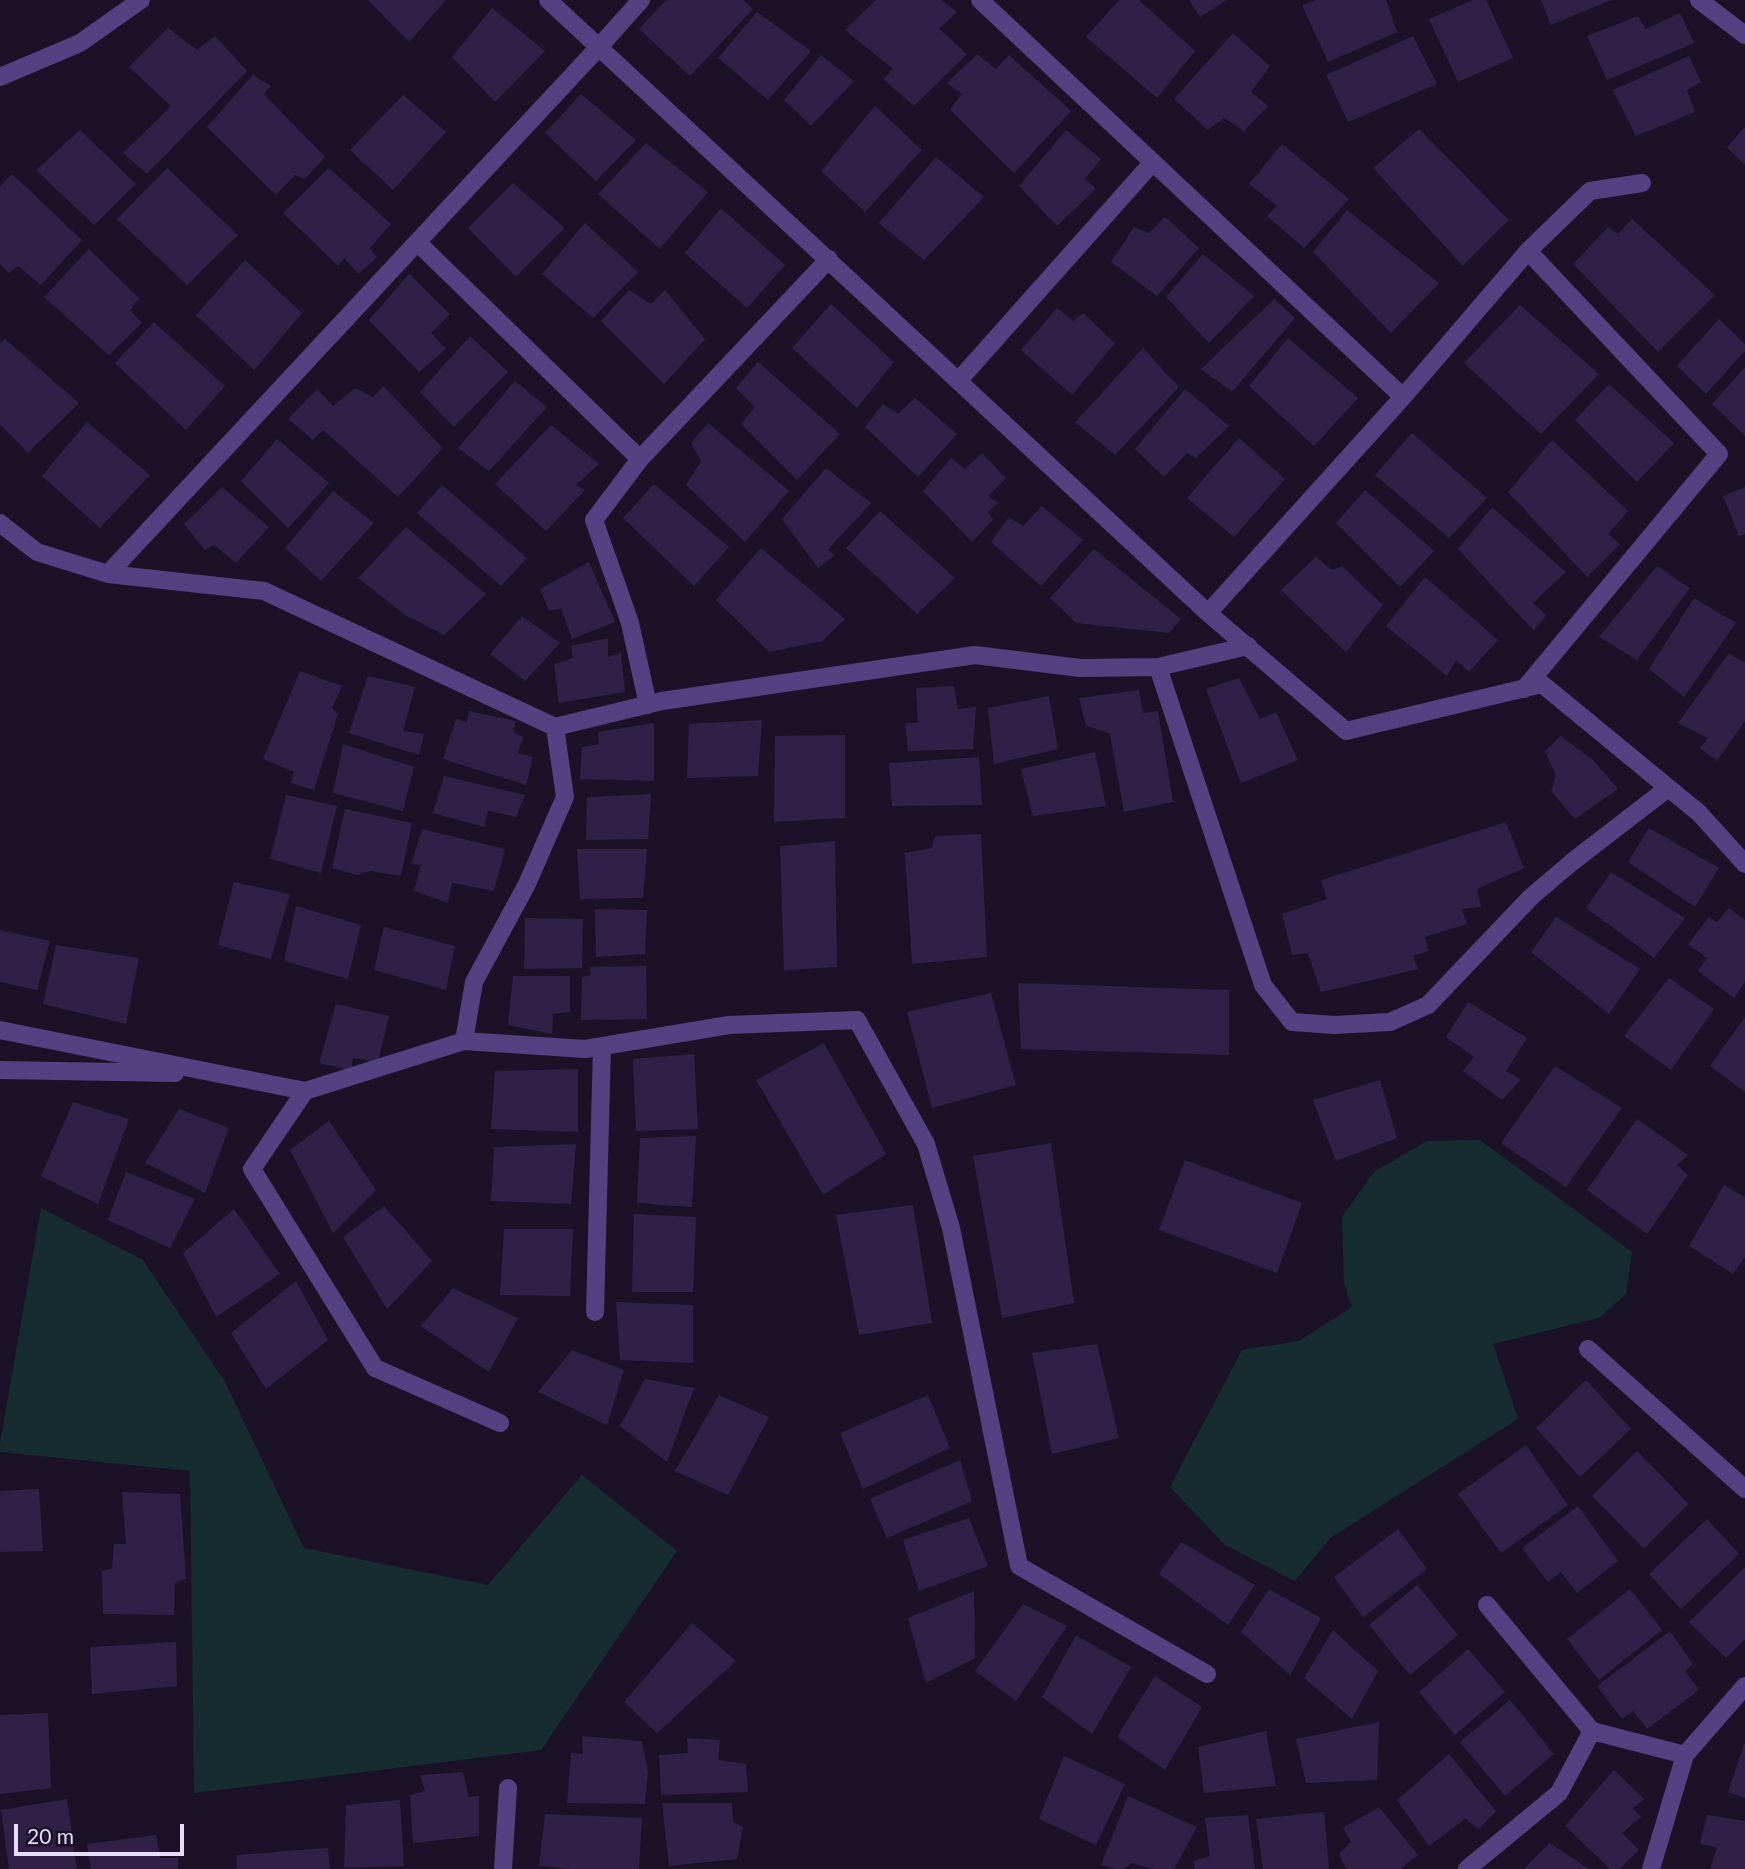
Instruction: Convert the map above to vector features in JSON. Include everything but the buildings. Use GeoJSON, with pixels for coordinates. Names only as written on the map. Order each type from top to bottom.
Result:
{"type":"FeatureCollection","features":[{"type":"Feature","properties":{"kind":"street"},"geometry":{"type":"LineString","coordinates":[[0,77],[80,43],[141,0]]}},
{"type":"Feature","properties":{"kind":"street"},"geometry":{"type":"LineString","coordinates":[[548,0],[1208,613],[1346,731],[1542,684],[1699,813],[1745,864]]}},
{"type":"Feature","properties":{"kind":"street"},"geometry":{"type":"LineString","coordinates":[[108,574],[641,0]]}},
{"type":"Feature","properties":{"kind":"street"},"geometry":{"type":"LineString","coordinates":[[980,0],[1403,397]]}},
{"type":"Feature","properties":{"kind":"street"},"geometry":{"type":"LineString","coordinates":[[1699,0],[1745,35]]}},
{"type":"Feature","properties":{"kind":"street"},"geometry":{"type":"LineString","coordinates":[[959,380],[1153,162]]}},
{"type":"Feature","properties":{"kind":"street"},"geometry":{"type":"LineString","coordinates":[[1208,613],[1403,397],[1528,251],[1590,191],[1642,183]]}},
{"type":"Feature","properties":{"kind":"street"},"geometry":{"type":"LineString","coordinates":[[417,242],[640,459]]}},
{"type":"Feature","properties":{"kind":"street"},"geometry":{"type":"LineString","coordinates":[[1524,689],[1718,454],[1528,251]]}},
{"type":"Feature","properties":{"kind":"street"},"geometry":{"type":"LineString","coordinates":[[648,705],[630,623],[594,520],[640,459],[829,259]]}},
{"type":"Feature","properties":{"kind":"street"},"geometry":{"type":"LineString","coordinates":[[0,523],[37,552],[108,574],[264,591],[555,727],[648,705],[975,655],[1080,668],[1158,667],[1248,646]]}},
{"type":"Feature","properties":{"kind":"street"},"geometry":{"type":"LineString","coordinates":[[1158,667],[1263,985],[1292,1021],[1334,1025],[1390,1022],[1428,1005],[1531,897],[1668,788]]}},
{"type":"Feature","properties":{"kind":"street"},"geometry":{"type":"LineString","coordinates":[[464,1041],[474,982],[527,884],[565,797],[555,727]]}},
{"type":"Feature","properties":{"kind":"street"},"geometry":{"type":"LineString","coordinates":[[0,1030],[305,1091],[464,1041],[585,1049],[729,1026],[857,1020],[926,1144],[951,1227],[1019,1566],[1206,1674]]}},
{"type":"Feature","properties":{"kind":"street"},"geometry":{"type":"LineString","coordinates":[[595,1312],[602,1046]]}},
{"type":"Feature","properties":{"kind":"street"},"geometry":{"type":"LineString","coordinates":[[0,1070],[223,1073]]}},
{"type":"Feature","properties":{"kind":"street"},"geometry":{"type":"LineString","coordinates":[[305,1091],[252,1169],[375,1368],[500,1423]]}},
{"type":"Feature","properties":{"kind":"street"},"geometry":{"type":"LineString","coordinates":[[1588,1349],[1745,1489]]}},
{"type":"Feature","properties":{"kind":"street"},"geometry":{"type":"LineString","coordinates":[[1487,1605],[1592,1731],[1685,1755]]}},
{"type":"Feature","properties":{"kind":"street"},"geometry":{"type":"LineString","coordinates":[[1651,1869],[1685,1755],[1745,1686]]}},
{"type":"Feature","properties":{"kind":"street"},"geometry":{"type":"LineString","coordinates":[[1467,1869],[1559,1793],[1592,1731]]}},
{"type":"Feature","properties":{"kind":"street"},"geometry":{"type":"LineString","coordinates":[[503,1869],[508,1788]]}},
{"type":"Feature","properties":{"kind":"green space"},"geometry":{"type":"Polygon","coordinates":[[[1480,1140],[1632,1252],[1626,1294],[1599,1318],[1493,1344],[1518,1419],[1330,1538],[1295,1581],[1225,1545],[1170,1487],[1242,1350],[1299,1341],[1352,1307],[1344,1283],[1342,1217],[1374,1172],[1427,1141],[1480,1140]]]}},
{"type":"Feature","properties":{"kind":"green space"},"geometry":{"type":"Polygon","coordinates":[[[41,1208],[143,1260],[225,1382],[304,1548],[488,1585],[582,1475],[677,1551],[541,1750],[194,1793],[190,1471],[0,1452],[41,1208]]]}}]}
